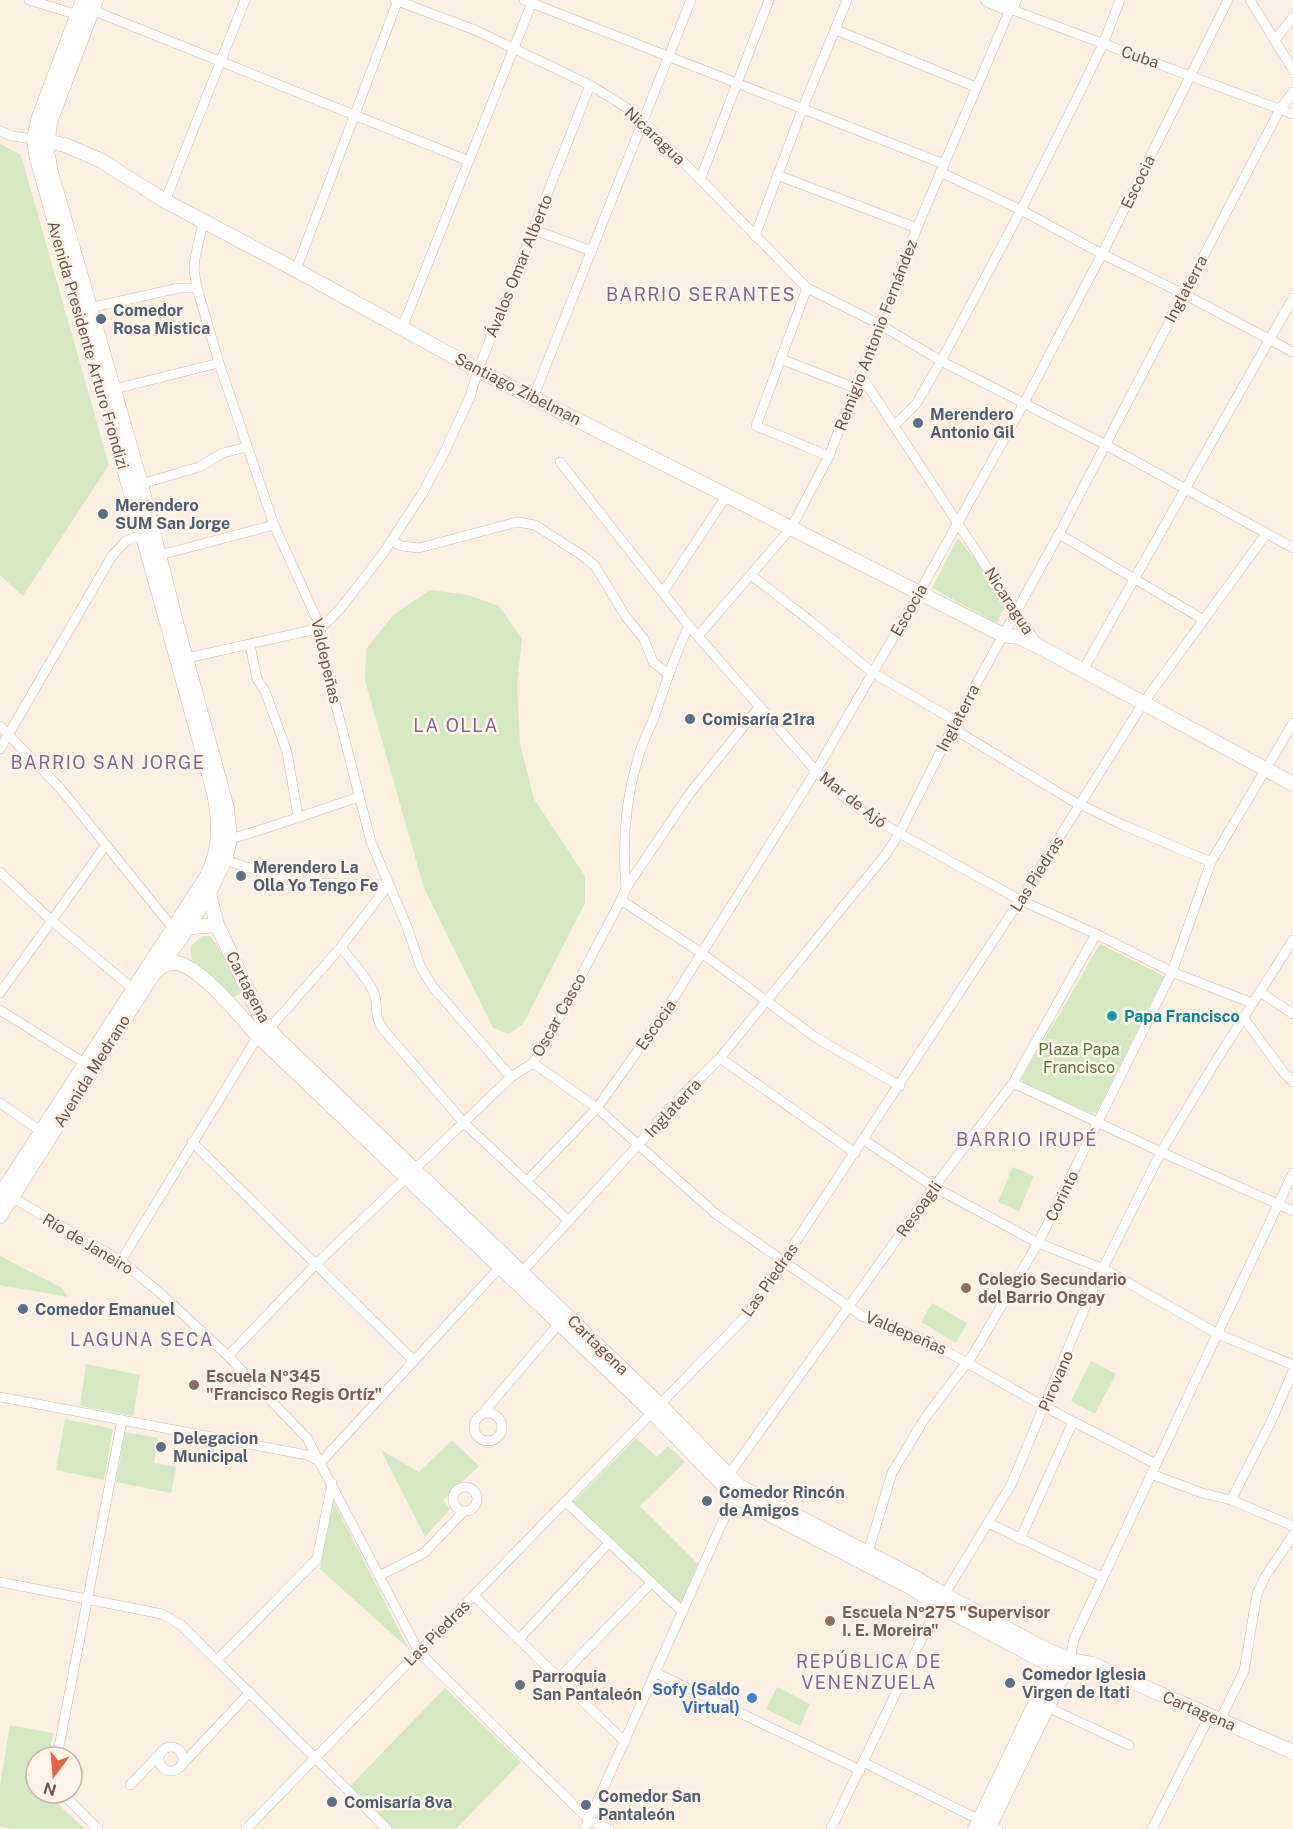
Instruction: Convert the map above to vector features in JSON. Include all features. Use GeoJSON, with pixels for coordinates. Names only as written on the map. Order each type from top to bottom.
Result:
{"type":"FeatureCollection","features":[{"type":"Feature","properties":{"kind":"main road","name":"Cuba"},"geometry":{"type":"LineString","coordinates":[[988,0],[1012,4]]}},
{"type":"Feature","properties":{"kind":"main road","name":"Avenida Presidente Arturo Frondizi"},"geometry":{"type":"LineString","coordinates":[[90,4],[78,15],[38,120],[41,140],[89,308],[213,789],[218,823],[218,844],[214,862],[180,931]]}},
{"type":"Feature","properties":{"kind":"main road","name":"Avenida Presidente Arturo Frondizi"},"geometry":{"type":"LineString","coordinates":[[90,4],[50,122],[41,140],[38,168],[141,484],[148,532],[160,555],[228,808],[230,839],[225,860],[209,893],[180,931]]}},
{"type":"Feature","properties":{"kind":"main road","name":"Santiago Zibelman"},"geometry":{"type":"LineString","coordinates":[[41,140],[65,145],[100,160],[165,201],[478,370],[1003,635],[1017,637],[1038,646]]}},
{"type":"Feature","properties":{"kind":"main road","name":"Nicaragua"},"geometry":{"type":"LineString","coordinates":[[1038,646],[1293,784]]}},
{"type":"Feature","properties":{"kind":"main road","name":"Cartagena"},"geometry":{"type":"LineString","coordinates":[[209,893],[217,925],[249,990],[262,1020],[264,1032]]}},
{"type":"Feature","properties":{"kind":"main road"},"geometry":{"type":"LineString","coordinates":[[190,968],[180,931],[197,926],[217,925]]}},
{"type":"Feature","properties":{"kind":"main road","name":"Avenida Medrano"},"geometry":{"type":"LineString","coordinates":[[4,1193],[180,931]]}},
{"type":"Feature","properties":{"kind":"main road","name":"Avenida Medrano"},"geometry":{"type":"LineString","coordinates":[[0,1216],[4,1193],[42,1132],[90,1067],[133,989],[180,931]]}},
{"type":"Feature","properties":{"kind":"main road"},"geometry":{"type":"LineString","coordinates":[[155,971],[171,963],[190,968]]}},
{"type":"Feature","properties":{"kind":"main road","name":"Cartagena"},"geometry":{"type":"LineString","coordinates":[[190,968],[264,1032],[728,1476],[737,1491]]}},
{"type":"Feature","properties":{"kind":"main road"},"geometry":{"type":"LineString","coordinates":[[230,1004],[242,1002],[249,990]]}},
{"type":"Feature","properties":{"kind":"main road","name":"Cartagena"},"geometry":{"type":"LineString","coordinates":[[504,1263],[521,1273],[563,1319]]}},
{"type":"Feature","properties":{"kind":"main road","name":"Cartagena"},"geometry":{"type":"LineString","coordinates":[[656,1408],[737,1491],[941,1600],[1061,1660],[1092,1664],[1293,1752]]}},
{"type":"Feature","properties":{"kind":"main road"},"geometry":{"type":"LineString","coordinates":[[986,1826],[1047,1707],[1061,1660]]}},
{"type":"Feature","properties":{"kind":"main road"},"geometry":{"type":"LineString","coordinates":[[986,1826],[1061,1660]]}},
{"type":"Feature","properties":{"kind":"street"},"geometry":{"type":"LineString","coordinates":[[29,0],[78,15]]}},
{"type":"Feature","properties":{"kind":"street"},"geometry":{"type":"LineString","coordinates":[[165,201],[245,0]]}},
{"type":"Feature","properties":{"kind":"street"},"geometry":{"type":"LineString","coordinates":[[296,270],[397,0]]}},
{"type":"Feature","properties":{"kind":"street","name":"Nicaragua"},"geometry":{"type":"LineString","coordinates":[[397,0],[475,30],[590,85],[627,108],[643,121],[807,288],[879,324],[941,361],[1104,444],[1293,548]]}},
{"type":"Feature","properties":{"kind":"street"},"geometry":{"type":"LineString","coordinates":[[533,398],[691,0]]}},
{"type":"Feature","properties":{"kind":"street"},"geometry":{"type":"LineString","coordinates":[[700,180],[769,0]]}},
{"type":"Feature","properties":{"kind":"street"},"geometry":{"type":"LineString","coordinates":[[755,236],[802,110],[847,0]]}},
{"type":"Feature","properties":{"kind":"street"},"geometry":{"type":"LineString","coordinates":[[894,426],[916,404],[941,361],[1021,210],[1103,44],[1120,0]]}},
{"type":"Feature","properties":{"kind":"street","name":"Escocia"},"geometry":{"type":"LineString","coordinates":[[527,1181],[597,1108],[661,1018],[816,771],[919,593],[1024,403],[1102,254],[1227,0]]}},
{"type":"Feature","properties":{"kind":"street"},"geometry":{"type":"LineString","coordinates":[[1250,0],[1293,70]]}},
{"type":"Feature","properties":{"kind":"street"},"geometry":{"type":"LineString","coordinates":[[402,328],[530,1],[942,168],[1102,254],[1184,294],[1293,352]]}},
{"type":"Feature","properties":{"kind":"street"},"geometry":{"type":"LineString","coordinates":[[90,4],[219,61],[469,161]]}},
{"type":"Feature","properties":{"kind":"street","name":"Cuba"},"geometry":{"type":"LineString","coordinates":[[1012,4],[1103,44],[1190,74],[1293,114]]}},
{"type":"Feature","properties":{"kind":"street","name":"Remigio Antonio Fernández"},"geometry":{"type":"LineString","coordinates":[[698,636],[791,528],[829,456],[917,228],[1012,4]]}},
{"type":"Feature","properties":{"kind":"street"},"geometry":{"type":"LineString","coordinates":[[1275,40],[1293,17]]}},
{"type":"Feature","properties":{"kind":"street"},"geometry":{"type":"LineString","coordinates":[[836,30],[976,87]]}},
{"type":"Feature","properties":{"kind":"street","name":"Ávalos Omar Alberto"},"geometry":{"type":"LineString","coordinates":[[321,628],[340,609],[392,541],[422,494],[443,455],[470,397],[478,370],[590,85]]}},
{"type":"Feature","properties":{"kind":"street","name":"Inglaterra"},"geometry":{"type":"LineString","coordinates":[[521,1273],[666,1112],[720,1058],[886,854],[899,834],[954,724],[1059,534],[1280,109],[1293,92]]}},
{"type":"Feature","properties":{"kind":"street","name":"Santiago Zibelman"},"geometry":{"type":"LineString","coordinates":[[0,131],[12,136],[41,140]]}},
{"type":"Feature","properties":{"kind":"street"},"geometry":{"type":"LineString","coordinates":[[777,175],[917,228]]}},
{"type":"Feature","properties":{"kind":"street","name":"Valdepeñas"},"geometry":{"type":"LineString","coordinates":[[203,222],[195,258],[197,288],[246,447],[274,525],[321,628],[320,643],[371,842],[406,924],[421,968],[433,987],[511,1077]]}},
{"type":"Feature","properties":{"kind":"street"},"geometry":{"type":"LineString","coordinates":[[534,230],[592,251]]}},
{"type":"Feature","properties":{"kind":"street"},"geometry":{"type":"LineString","coordinates":[[89,308],[179,288],[197,288]]}},
{"type":"Feature","properties":{"kind":"street"},"geometry":{"type":"LineString","coordinates":[[807,288],[756,426],[829,456]]}},
{"type":"Feature","properties":{"kind":"street"},"geometry":{"type":"LineString","coordinates":[[1083,670],[1293,298]]}},
{"type":"Feature","properties":{"kind":"street"},"geometry":{"type":"LineString","coordinates":[[781,359],[855,388]]}},
{"type":"Feature","properties":{"kind":"street"},"geometry":{"type":"LineString","coordinates":[[107,382],[219,363]]}},
{"type":"Feature","properties":{"kind":"street","name":"Nicaragua"},"geometry":{"type":"LineString","coordinates":[[860,375],[1038,646]]}},
{"type":"Feature","properties":{"kind":"street"},"geometry":{"type":"LineString","coordinates":[[141,484],[199,467],[223,453],[246,447]]}},
{"type":"Feature","properties":{"kind":"street","name":"Mar de Ajó"},"geometry":{"type":"LineString","coordinates":[[560,462],[689,626],[816,771],[839,793],[872,818],[899,834],[1020,900],[1096,934],[1172,972],[1252,1003]]}},
{"type":"Feature","properties":{"kind":"street"},"geometry":{"type":"LineString","coordinates":[[663,592],[727,495]]}},
{"type":"Feature","properties":{"kind":"street"},"geometry":{"type":"LineString","coordinates":[[392,541],[402,546],[418,548],[517,522],[535,525],[595,566],[626,617],[644,639],[653,662],[669,675]]}},
{"type":"Feature","properties":{"kind":"street"},"geometry":{"type":"LineString","coordinates":[[160,555],[274,525]]}},
{"type":"Feature","properties":{"kind":"street"},"geometry":{"type":"LineString","coordinates":[[0,749],[112,556],[126,541],[148,532]]}},
{"type":"Feature","properties":{"kind":"street"},"geometry":{"type":"LineString","coordinates":[[1059,534],[1204,620]]}},
{"type":"Feature","properties":{"kind":"street","name":"Las Piedras"},"geometry":{"type":"LineString","coordinates":[[246,1829],[749,1313],[900,1086],[1144,702],[1266,534]]}},
{"type":"Feature","properties":{"kind":"street"},"geometry":{"type":"LineString","coordinates":[[751,576],[873,673],[1071,800],[1123,825],[1211,862]]}},
{"type":"Feature","properties":{"kind":"street"},"geometry":{"type":"LineString","coordinates":[[626,888],[623,854],[624,828],[639,754],[689,626]]}},
{"type":"Feature","properties":{"kind":"street"},"geometry":{"type":"LineString","coordinates":[[187,658],[321,628]]}},
{"type":"Feature","properties":{"kind":"street"},"geometry":{"type":"LineString","coordinates":[[250,645],[257,679],[265,691],[287,752],[298,816]]}},
{"type":"Feature","properties":{"kind":"street","name":"Oscar Casco"},"geometry":{"type":"LineString","coordinates":[[228,1356],[316,1264],[410,1173],[511,1077],[533,1063],[626,888],[690,793],[760,706]]}},
{"type":"Feature","properties":{"kind":"street","name":"Corinto"},"geometry":{"type":"LineString","coordinates":[[866,1558],[892,1473],[925,1418],[968,1362],[1038,1243],[1172,972],[1211,862],[1293,723]]}},
{"type":"Feature","properties":{"kind":"street"},"geometry":{"type":"LineString","coordinates":[[0,726],[60,788],[105,846],[180,931]]}},
{"type":"Feature","properties":{"kind":"street"},"geometry":{"type":"LineString","coordinates":[[230,839],[359,797]]}},
{"type":"Feature","properties":{"kind":"street"},"geometry":{"type":"LineString","coordinates":[[0,993],[105,846]]}},
{"type":"Feature","properties":{"kind":"street"},"geometry":{"type":"LineString","coordinates":[[225,860],[283,879],[313,883],[388,885]]}},
{"type":"Feature","properties":{"kind":"street"},"geometry":{"type":"LineString","coordinates":[[0,873],[51,920],[133,989]]}},
{"type":"Feature","properties":{"kind":"street"},"geometry":{"type":"LineString","coordinates":[[121,1261],[192,1142],[264,1032],[341,947],[388,885]]}},
{"type":"Feature","properties":{"kind":"street"},"geometry":{"type":"LineString","coordinates":[[621,900],[703,954],[815,1037],[900,1086]]}},
{"type":"Feature","properties":{"kind":"street","name":"Resoagli"},"geometry":{"type":"LineString","coordinates":[[728,1476],[934,1187],[1013,1083],[1096,934]]}},
{"type":"Feature","properties":{"kind":"street","name":"Pirovano"},"geometry":{"type":"LineString","coordinates":[[831,1829],[941,1600],[1011,1485],[1094,1286],[1161,1152],[1293,940]]}},
{"type":"Feature","properties":{"kind":"street"},"geometry":{"type":"LineString","coordinates":[[341,947],[371,986],[375,998],[377,1022],[465,1123],[569,1221]]}},
{"type":"Feature","properties":{"kind":"street"},"geometry":{"type":"LineString","coordinates":[[1284,956],[1293,960]]}},
{"type":"Feature","properties":{"kind":"street"},"geometry":{"type":"LineString","coordinates":[[1260,992],[1293,1014]]}},
{"type":"Feature","properties":{"kind":"street"},"geometry":{"type":"LineString","coordinates":[[0,1010],[90,1067]]}},
{"type":"Feature","properties":{"kind":"street"},"geometry":{"type":"LineString","coordinates":[[1243,1017],[1293,1082]]}},
{"type":"Feature","properties":{"kind":"street"},"geometry":{"type":"LineString","coordinates":[[720,1058],[855,1153]]}},
{"type":"Feature","properties":{"kind":"street","name":"Valdepeñas"},"geometry":{"type":"LineString","coordinates":[[533,1063],[597,1108],[716,1214],[862,1316],[932,1343],[1045,1407],[1156,1464]]}},
{"type":"Feature","properties":{"kind":"street"},"geometry":{"type":"LineString","coordinates":[[1013,1083],[1293,1211]]}},
{"type":"Feature","properties":{"kind":"street"},"geometry":{"type":"LineString","coordinates":[[0,1102],[42,1132]]}},
{"type":"Feature","properties":{"kind":"street"},"geometry":{"type":"LineString","coordinates":[[864,1140],[934,1187],[1038,1243],[1104,1269],[1218,1334],[1293,1365]]}},
{"type":"Feature","properties":{"kind":"street"},"geometry":{"type":"LineString","coordinates":[[192,1142],[414,1361]]}},
{"type":"Feature","properties":{"kind":"street"},"geometry":{"type":"LineString","coordinates":[[1061,1660],[1074,1639],[1293,1173]]}},
{"type":"Feature","properties":{"kind":"street","name":"Río de Janeiro"},"geometry":{"type":"LineString","coordinates":[[4,1193],[121,1261],[158,1291],[228,1356],[307,1438],[419,1652],[589,1820]]}},
{"type":"Feature","properties":{"kind":"street"},"geometry":{"type":"LineString","coordinates":[[0,1397],[307,1455],[321,1461],[504,1263]]}},
{"type":"Feature","properties":{"kind":"street"},"geometry":{"type":"LineString","coordinates":[[482,1414],[563,1319]]}},
{"type":"Feature","properties":{"kind":"street"},"geometry":{"type":"LineString","coordinates":[[1231,1500],[1271,1422],[1293,1371]]}},
{"type":"Feature","properties":{"kind":"street"},"geometry":{"type":"LineString","coordinates":[[59,1745],[122,1420]]}},
{"type":"Feature","properties":{"kind":"street"},"geometry":{"type":"LineString","coordinates":[[1020,1539],[1073,1422]]}},
{"type":"Feature","properties":{"kind":"street"},"geometry":{"type":"LineString","coordinates":[[1151,1474],[1194,1490],[1231,1500],[1293,1526]]}},
{"type":"Feature","properties":{"kind":"street"},"geometry":{"type":"LineString","coordinates":[[217,1660],[317,1559],[332,1483]]}},
{"type":"Feature","properties":{"kind":"street"},"geometry":{"type":"LineString","coordinates":[[585,1829],[737,1491]]}},
{"type":"Feature","properties":{"kind":"street"},"geometry":{"type":"LineString","coordinates":[[566,1502],[683,1612]]}},
{"type":"Feature","properties":{"kind":"street"},"geometry":{"type":"LineString","coordinates":[[379,1576],[424,1553],[464,1511]]}},
{"type":"Feature","properties":{"kind":"street"},"geometry":{"type":"LineString","coordinates":[[988,1524],[1102,1577]]}},
{"type":"Feature","properties":{"kind":"street"},"geometry":{"type":"LineString","coordinates":[[1152,1829],[1244,1671],[1257,1594],[1265,1577],[1293,1535]]}},
{"type":"Feature","properties":{"kind":"street"},"geometry":{"type":"LineString","coordinates":[[519,1640],[609,1544]]}},
{"type":"Feature","properties":{"kind":"street"},"geometry":{"type":"LineString","coordinates":[[0,1582],[162,1614],[173,1619],[250,1692],[387,1829]]}},
{"type":"Feature","properties":{"kind":"street"},"geometry":{"type":"LineString","coordinates":[[558,1678],[651,1583]]}},
{"type":"Feature","properties":{"kind":"street"},"geometry":{"type":"LineString","coordinates":[[474,1596],[624,1742]]}},
{"type":"Feature","properties":{"kind":"street"},"geometry":{"type":"LineString","coordinates":[[656,1672],[986,1826]]}},
{"type":"Feature","properties":{"kind":"street"},"geometry":{"type":"LineString","coordinates":[[161,1753],[159,1760],[166,1769],[173,1770],[180,1767],[250,1692]]}},
{"type":"Feature","properties":{"kind":"street"},"geometry":{"type":"LineString","coordinates":[[1047,1707],[1129,1745]]}},
{"type":"Feature","properties":{"kind":"street"},"geometry":{"type":"LineString","coordinates":[[130,1785],[167,1748],[178,1749],[183,1760],[180,1767]]}},
{"type":"Feature","properties":{"kind":"street"},"geometry":{"type":"LineString","coordinates":[[74,1805],[95,1827]]}},
{"type":"Feature","properties":{"kind":"street"},"geometry":{"type":"LineString","coordinates":[[589,1820],[609,1829]]}},
{"type":"Feature","properties":{"kind":"green space"},"geometry":{"type":"Polygon","coordinates":[[[0,144],[20,154],[22,159],[109,465],[23,596],[0,575],[0,144]]]}},
{"type":"Feature","properties":{"kind":"green space"},"geometry":{"type":"Polygon","coordinates":[[[958,538],[1007,602],[997,623],[932,588],[958,538]]]}},
{"type":"Feature","properties":{"kind":"green space","name":"LA OLLA"},"geometry":{"type":"Polygon","coordinates":[[[430,590],[468,595],[499,606],[522,639],[517,685],[520,743],[534,799],[585,876],[585,903],[523,1024],[509,1034],[493,1028],[424,888],[365,681],[366,649],[393,615],[430,590]]]}},
{"type":"Feature","properties":{"kind":"green space"},"geometry":{"type":"Polygon","coordinates":[[[202,936],[210,936],[215,942],[243,990],[241,994],[233,997],[193,962],[191,946],[202,936]]]}},
{"type":"Feature","properties":{"kind":"green space","name":"Plaza Papa Francisco"},"geometry":{"type":"Polygon","coordinates":[[[1100,944],[1164,976],[1097,1111],[1091,1113],[1023,1083],[1022,1078],[1100,944]]]}},
{"type":"Feature","properties":{"kind":"green space"},"geometry":{"type":"Polygon","coordinates":[[[1013,1167],[1034,1176],[1019,1211],[998,1202],[1013,1167]]]}},
{"type":"Feature","properties":{"kind":"green space"},"geometry":{"type":"Polygon","coordinates":[[[0,1256],[62,1288],[68,1297],[0,1285],[0,1256]]]}},
{"type":"Feature","properties":{"kind":"green space"},"geometry":{"type":"Polygon","coordinates":[[[932,1303],[967,1323],[956,1343],[921,1322],[932,1303]]]}},
{"type":"Feature","properties":{"kind":"green space"},"geometry":{"type":"Polygon","coordinates":[[[1091,1361],[1116,1374],[1095,1414],[1071,1401],[1091,1361]]]}},
{"type":"Feature","properties":{"kind":"green space"},"geometry":{"type":"Polygon","coordinates":[[[86,1364],[140,1375],[133,1416],[80,1406],[86,1364]]]}},
{"type":"Feature","properties":{"kind":"green space"},"geometry":{"type":"Polygon","coordinates":[[[65,1419],[113,1429],[104,1480],[56,1470],[65,1419]]]}},
{"type":"Feature","properties":{"kind":"green space"},"geometry":{"type":"Polygon","coordinates":[[[125,1432],[158,1438],[154,1463],[176,1467],[171,1493],[116,1482],[125,1432]]]}},
{"type":"Feature","properties":{"kind":"green space"},"geometry":{"type":"Polygon","coordinates":[[[636,1438],[657,1457],[668,1446],[685,1462],[640,1506],[698,1564],[681,1604],[573,1502],[636,1438]]]}},
{"type":"Feature","properties":{"kind":"green space"},"geometry":{"type":"Polygon","coordinates":[[[452,1440],[479,1466],[443,1500],[450,1509],[425,1537],[381,1450],[419,1472],[452,1440]]]}},
{"type":"Feature","properties":{"kind":"green space"},"geometry":{"type":"Polygon","coordinates":[[[333,1501],[409,1649],[320,1569],[333,1501]]]}},
{"type":"Feature","properties":{"kind":"green space"},"geometry":{"type":"Polygon","coordinates":[[[777,1687],[810,1704],[800,1726],[766,1709],[777,1687]]]}},
{"type":"Feature","properties":{"kind":"green space"},"geometry":{"type":"Polygon","coordinates":[[[445,1688],[521,1762],[456,1829],[393,1829],[350,1786],[445,1688]]]}},
{"type":"Feature","properties":{"kind":"green space"},"geometry":{"type":"Polygon","coordinates":[[[10,1725],[53,1733],[51,1745],[24,1745],[24,1805],[59,1805],[85,1829],[13,1829],[0,1826],[0,1786],[10,1725]]]}},
{"type":"Feature","properties":{"kind":"place","name":"Comedor Rosa Mistica"},"geometry":{"type":"Point","coordinates":[101,319]}},
{"type":"Feature","properties":{"kind":"place","name":"Merendero Antonio Gil"},"geometry":{"type":"Point","coordinates":[918,423]}},
{"type":"Feature","properties":{"kind":"place","name":"Merendero SUM San Jorge"},"geometry":{"type":"Point","coordinates":[103,514]}},
{"type":"Feature","properties":{"kind":"place","name":"Comisaría 21ra"},"geometry":{"type":"Point","coordinates":[690,719]}},
{"type":"Feature","properties":{"kind":"place","name":"Merendero La Olla Yo Tengo Fe"},"geometry":{"type":"Point","coordinates":[241,876]}},
{"type":"Feature","properties":{"kind":"place","name":"Papa Francisco"},"geometry":{"type":"Point","coordinates":[1112,1016]}},
{"type":"Feature","properties":{"kind":"place","name":"Colegio Secundario del Barrio Ongay"},"geometry":{"type":"Point","coordinates":[966,1288]}},
{"type":"Feature","properties":{"kind":"place","name":"Comedor Emanuel"},"geometry":{"type":"Point","coordinates":[23,1309]}},
{"type":"Feature","properties":{"kind":"place","name":"Escuela Nº345 \"Francisco Regis Ortíz\""},"geometry":{"type":"Point","coordinates":[194,1385]}},
{"type":"Feature","properties":{"kind":"place","name":"Delegacion Municipal"},"geometry":{"type":"Point","coordinates":[161,1447]}},
{"type":"Feature","properties":{"kind":"place","name":"Comedor Rincón de Amigos"},"geometry":{"type":"Point","coordinates":[707,1501]}},
{"type":"Feature","properties":{"kind":"place","name":"Escuela Nº275 \"Supervisor I. E. Moreira\""},"geometry":{"type":"Point","coordinates":[830,1621]}},
{"type":"Feature","properties":{"kind":"place","name":"Comedor Iglesia Virgen de Itati"},"geometry":{"type":"Point","coordinates":[1010,1683]}},
{"type":"Feature","properties":{"kind":"place","name":"Parroquia San Pantaleón"},"geometry":{"type":"Point","coordinates":[520,1685]}},
{"type":"Feature","properties":{"kind":"place","name":"Sofy (Saldo Virtual)"},"geometry":{"type":"Point","coordinates":[752,1698]}},
{"type":"Feature","properties":{"kind":"place","name":"Comisaría 8va"},"geometry":{"type":"Point","coordinates":[332,1802]}},
{"type":"Feature","properties":{"kind":"place","name":"Comedor San Pantaleón"},"geometry":{"type":"Point","coordinates":[586,1805]}},
{"type":"Feature","properties":{"kind":"district","name":"BARRIO SERANTES"},"geometry":{"type":"Point","coordinates":[701,294]}},
{"type":"Feature","properties":{"kind":"district","name":"LA OLLA"},"geometry":{"type":"Point","coordinates":[456,725]}},
{"type":"Feature","properties":{"kind":"district","name":"BARRIO SAN JORGE"},"geometry":{"type":"Point","coordinates":[108,762]}},
{"type":"Feature","properties":{"kind":"district","name":"BARRIO IRUPÉ"},"geometry":{"type":"Point","coordinates":[1027,1139]}},
{"type":"Feature","properties":{"kind":"district","name":"LAGUNA SECA"},"geometry":{"type":"Point","coordinates":[142,1339]}},
{"type":"Feature","properties":{"kind":"district","name":"REPÚBLICA DE VENENZUELA"},"geometry":{"type":"Point","coordinates":[869,1671]}}]}
